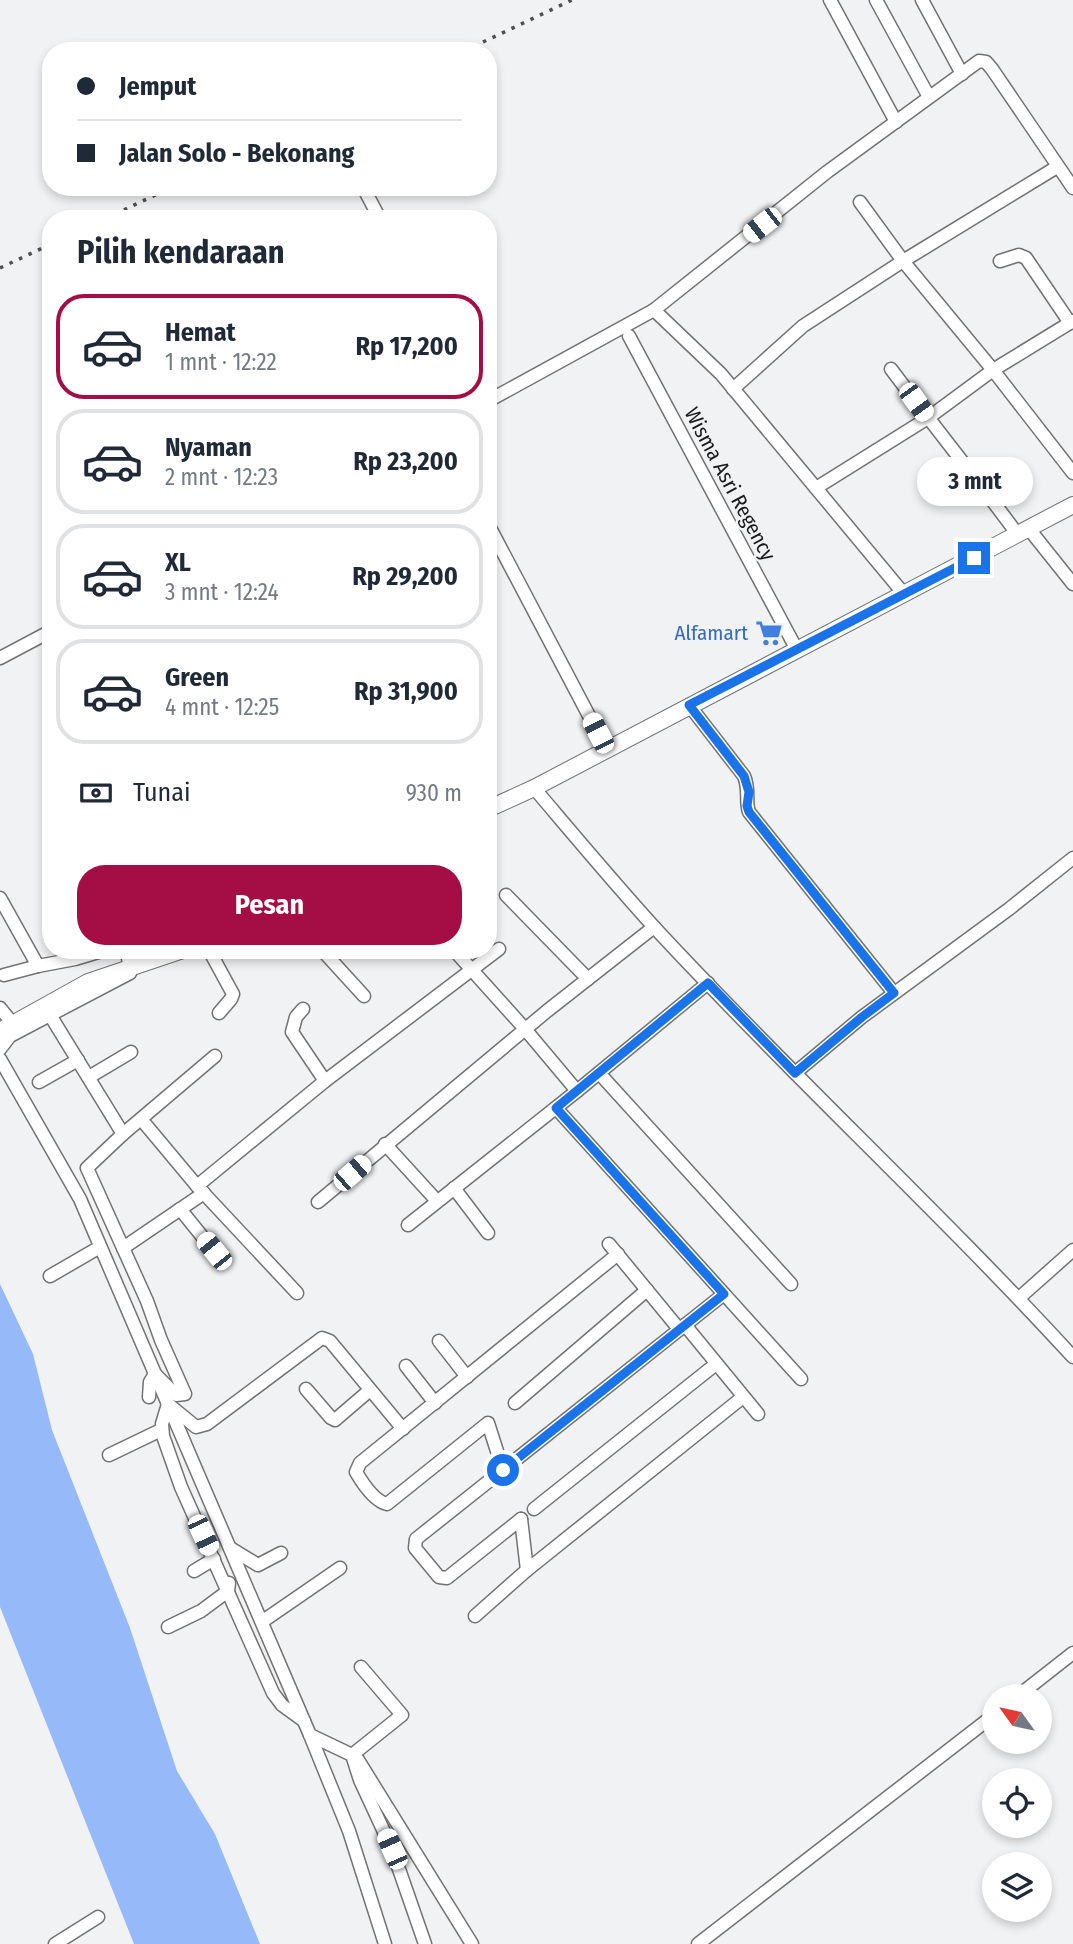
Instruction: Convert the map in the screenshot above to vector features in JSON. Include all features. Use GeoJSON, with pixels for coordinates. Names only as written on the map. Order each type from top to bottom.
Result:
{"type":"FeatureCollection","features":[{"type":"Feature","properties":{"kind":"main road"},"geometry":{"type":"LineString","coordinates":[[497,805],[607,750],[1073,505]]}},
{"type":"Feature","properties":{"kind":"main road"},"geometry":{"type":"LineString","coordinates":[[6,1028],[88,982],[157,959]]}},
{"type":"Feature","properties":{"kind":"street"},"geometry":{"type":"LineString","coordinates":[[830,0],[896,121]]}},
{"type":"Feature","properties":{"kind":"street"},"geometry":{"type":"LineString","coordinates":[[876,0],[929,97]]}},
{"type":"Feature","properties":{"kind":"street"},"geometry":{"type":"LineString","coordinates":[[922,0],[962,74]]}},
{"type":"Feature","properties":{"kind":"street"},"geometry":{"type":"LineString","coordinates":[[497,396],[654,310],[827,172],[979,61],[989,65],[1073,188]]}},
{"type":"Feature","properties":{"kind":"street"},"geometry":{"type":"LineString","coordinates":[[733,388],[803,326],[1057,167]]}},
{"type":"Feature","properties":{"kind":"street"},"geometry":{"type":"LineString","coordinates":[[860,202],[903,261],[1073,473]]}},
{"type":"Feature","properties":{"kind":"street"},"geometry":{"type":"LineString","coordinates":[[816,488],[928,418],[993,370],[1072,322],[1026,258],[1015,255],[1000,261]]}},
{"type":"Feature","properties":{"kind":"street"},"geometry":{"type":"LineString","coordinates":[[654,310],[733,388],[904,594]]}},
{"type":"Feature","properties":{"kind":"street","name":"Wisma Asri Regency"},"geometry":{"type":"LineString","coordinates":[[629,336],[797,650]]}},
{"type":"Feature","properties":{"kind":"street"},"geometry":{"type":"LineString","coordinates":[[891,369],[973,473],[1023,532],[1073,584]]}},
{"type":"Feature","properties":{"kind":"street"},"geometry":{"type":"LineString","coordinates":[[497,541],[607,750]]}},
{"type":"Feature","properties":{"kind":"street"},"geometry":{"type":"LineString","coordinates":[[0,658],[42,636]]}},
{"type":"Feature","properties":{"kind":"street"},"geometry":{"type":"LineString","coordinates":[[689,705],[744,776],[749,792],[749,812],[894,993]]}},
{"type":"Feature","properties":{"kind":"street"},"geometry":{"type":"LineString","coordinates":[[534,788],[654,927],[1019,1298],[1073,1357]]}},
{"type":"Feature","properties":{"kind":"street"},"geometry":{"type":"LineString","coordinates":[[795,1073],[862,1017],[1009,909],[1073,858]]}},
{"type":"Feature","properties":{"kind":"street"},"geometry":{"type":"LineString","coordinates":[[506,895],[588,979]]}},
{"type":"Feature","properties":{"kind":"street"},"geometry":{"type":"LineString","coordinates":[[0,898],[38,966]]}},
{"type":"Feature","properties":{"kind":"street"},"geometry":{"type":"LineString","coordinates":[[318,1202],[525,1029],[654,927]]}},
{"type":"Feature","properties":{"kind":"street"},"geometry":{"type":"LineString","coordinates":[[4,975],[78,959]]}},
{"type":"Feature","properties":{"kind":"street"},"geometry":{"type":"LineString","coordinates":[[128,959],[130,967]]}},
{"type":"Feature","properties":{"kind":"street"},"geometry":{"type":"LineString","coordinates":[[214,959],[233,994],[219,1013]]}},
{"type":"Feature","properties":{"kind":"street"},"geometry":{"type":"LineString","coordinates":[[330,959],[364,996]]}},
{"type":"Feature","properties":{"kind":"street"},"geometry":{"type":"LineString","coordinates":[[461,959],[577,1091]]}},
{"type":"Feature","properties":{"kind":"street"},"geometry":{"type":"LineString","coordinates":[[123,1248],[180,1209],[326,1082],[486,959]]}},
{"type":"Feature","properties":{"kind":"street"},"geometry":{"type":"LineString","coordinates":[[0,1049],[10,1036],[148,962]]}},
{"type":"Feature","properties":{"kind":"street"},"geometry":{"type":"LineString","coordinates":[[408,1225],[708,983]]}},
{"type":"Feature","properties":{"kind":"street"},"geometry":{"type":"LineString","coordinates":[[0,1008],[6,1028]]}},
{"type":"Feature","properties":{"kind":"street"},"geometry":{"type":"LineString","coordinates":[[303,1009],[296,1017],[292,1032],[326,1082]]}},
{"type":"Feature","properties":{"kind":"street"},"geometry":{"type":"LineString","coordinates":[[50,1015],[123,1133]]}},
{"type":"Feature","properties":{"kind":"street"},"geometry":{"type":"LineString","coordinates":[[89,1077],[131,1052]]}},
{"type":"Feature","properties":{"kind":"street"},"geometry":{"type":"LineString","coordinates":[[155,1374],[176,1395],[185,1394],[147,1301],[87,1168],[123,1133],[215,1056]]}},
{"type":"Feature","properties":{"kind":"street"},"geometry":{"type":"LineString","coordinates":[[0,1059],[80,1199],[310,1735],[349,1831],[385,1944]]}},
{"type":"Feature","properties":{"kind":"street"},"geometry":{"type":"LineString","coordinates":[[39,1082],[78,1060]]}},
{"type":"Feature","properties":{"kind":"street"},"geometry":{"type":"LineString","coordinates":[[599,1073],[791,1284]]}},
{"type":"Feature","properties":{"kind":"street"},"geometry":{"type":"LineString","coordinates":[[556,1108],[801,1379]]}},
{"type":"Feature","properties":{"kind":"street"},"geometry":{"type":"LineString","coordinates":[[141,1119],[201,1190],[297,1293]]}},
{"type":"Feature","properties":{"kind":"street"},"geometry":{"type":"LineString","coordinates":[[385,1144],[437,1201]]}},
{"type":"Feature","properties":{"kind":"street"},"geometry":{"type":"LineString","coordinates":[[454,1188],[488,1233]]}},
{"type":"Feature","properties":{"kind":"street"},"geometry":{"type":"LineString","coordinates":[[180,1209],[214,1251]]}},
{"type":"Feature","properties":{"kind":"street"},"geometry":{"type":"LineString","coordinates":[[50,1276],[100,1247]]}},
{"type":"Feature","properties":{"kind":"street"},"geometry":{"type":"LineString","coordinates":[[503,1470],[488,1423],[387,1504],[362,1482],[356,1472],[360,1463],[467,1377],[613,1249],[758,1415]]}},
{"type":"Feature","properties":{"kind":"street"},"geometry":{"type":"LineString","coordinates":[[1019,1298],[1073,1250]]}},
{"type":"Feature","properties":{"kind":"street"},"geometry":{"type":"LineString","coordinates":[[516,1403],[647,1290]]}},
{"type":"Feature","properties":{"kind":"street"},"geometry":{"type":"LineString","coordinates":[[527,1570],[521,1519],[443,1579],[415,1548],[416,1539],[724,1294]]}},
{"type":"Feature","properties":{"kind":"street"},"geometry":{"type":"LineString","coordinates":[[168,1404],[196,1427],[207,1424],[322,1338],[330,1341],[403,1429]]}},
{"type":"Feature","properties":{"kind":"street"},"geometry":{"type":"LineString","coordinates":[[439,1341],[467,1377]]}},
{"type":"Feature","properties":{"kind":"street"},"geometry":{"type":"LineString","coordinates":[[534,1509],[716,1364]]}},
{"type":"Feature","properties":{"kind":"street"},"geometry":{"type":"LineString","coordinates":[[406,1366],[435,1403]]}},
{"type":"Feature","properties":{"kind":"street"},"geometry":{"type":"LineString","coordinates":[[149,1397],[150,1382],[155,1374]]}},
{"type":"Feature","properties":{"kind":"street"},"geometry":{"type":"LineString","coordinates":[[306,1389],[335,1420],[370,1390]]}},
{"type":"Feature","properties":{"kind":"street"},"geometry":{"type":"LineString","coordinates":[[475,1616],[527,1570],[743,1397]]}},
{"type":"Feature","properties":{"kind":"street"},"geometry":{"type":"LineString","coordinates":[[168,1404],[161,1430],[181,1487],[273,1693],[282,1705],[304,1721]]}},
{"type":"Feature","properties":{"kind":"street"},"geometry":{"type":"LineString","coordinates":[[109,1455],[161,1430]]}},
{"type":"Feature","properties":{"kind":"street"},"geometry":{"type":"LineString","coordinates":[[232,1553],[258,1564],[281,1553]]}},
{"type":"Feature","properties":{"kind":"street"},"geometry":{"type":"LineString","coordinates":[[168,1628],[201,1611],[228,1591],[232,1553]]}},
{"type":"Feature","properties":{"kind":"street"},"geometry":{"type":"LineString","coordinates":[[194,1571],[214,1559]]}},
{"type":"Feature","properties":{"kind":"street"},"geometry":{"type":"LineString","coordinates":[[263,1621],[340,1568]]}},
{"type":"Feature","properties":{"kind":"street"},"geometry":{"type":"LineString","coordinates":[[1033,1684],[1073,1653]]}},
{"type":"Feature","properties":{"kind":"street"},"geometry":{"type":"LineString","coordinates":[[348,1753],[402,1715],[361,1667]]}},
{"type":"Feature","properties":{"kind":"street"},"geometry":{"type":"LineString","coordinates":[[698,1944],[982,1723]]}},
{"type":"Feature","properties":{"kind":"street"},"geometry":{"type":"LineString","coordinates":[[310,1735],[348,1753],[372,1780],[472,1944]]}},
{"type":"Feature","properties":{"kind":"street"},"geometry":{"type":"LineString","coordinates":[[348,1753],[392,1849],[425,1944]]}},
{"type":"Feature","properties":{"kind":"street"},"geometry":{"type":"LineString","coordinates":[[55,1944],[98,1917]]}},
{"type":"Feature","properties":{"kind":"water"},"geometry":{"type":"Polygon","coordinates":[[[0,1284],[33,1354],[52,1430],[130,1628],[177,1771],[215,1834],[260,1944],[134,1944],[0,1607],[0,1284]]]}},
{"type":"Feature","properties":{"kind":"railway"},"geometry":{"type":"LineString","coordinates":[[483,42],[572,0]]}},
{"type":"Feature","properties":{"kind":"railway"},"geometry":{"type":"LineString","coordinates":[[124,210],[153,196]]}},
{"type":"Feature","properties":{"kind":"railway"},"geometry":{"type":"LineString","coordinates":[[0,268],[42,248]]}},
{"type":"Feature","properties":{"kind":"place","name":"Alfamart"},"geometry":{"type":"Point","coordinates":[769,633]}},
{"type":"Feature","properties":{"kind":"route"},"geometry":{"type":"LineString","coordinates":[[503,1470],[724,1294],[556,1108],[708,983],[795,1073],[894,993],[749,812],[749,792],[744,776],[689,705],[974,558]]}}]}
